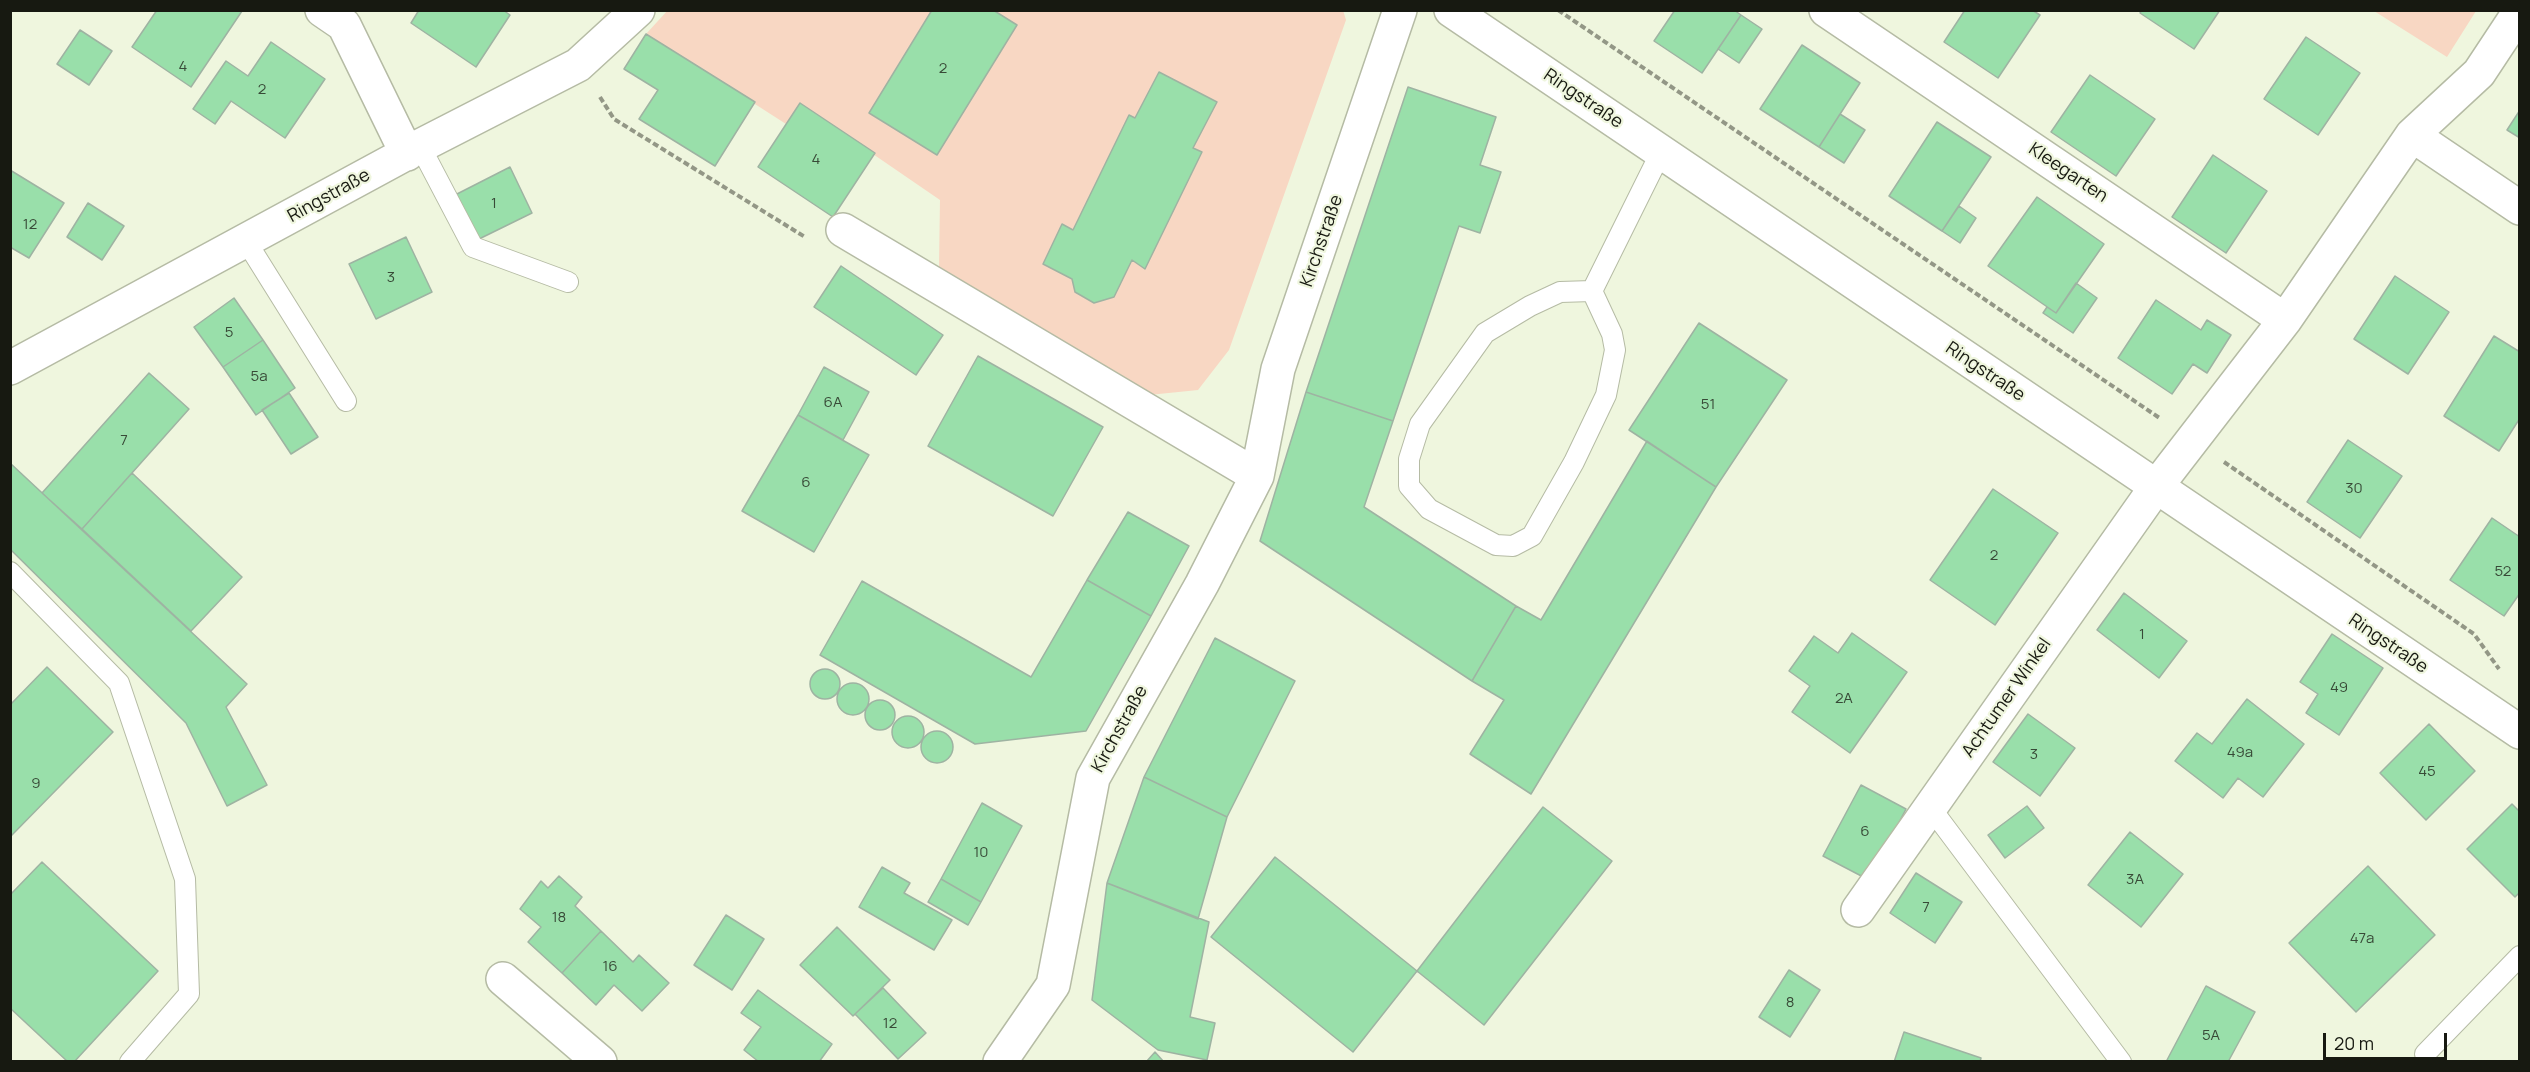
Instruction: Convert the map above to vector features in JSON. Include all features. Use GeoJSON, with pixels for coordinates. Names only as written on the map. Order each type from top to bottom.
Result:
{"type":"FeatureCollection","features":[{"type":"Feature","properties":{"kind":"street"},"geometry":{"type":"LineString","coordinates":[[322,10],[344,25],[414,150]]}},
{"type":"Feature","properties":{"kind":"street","name":"Ringstraße"},"geometry":{"type":"LineString","coordinates":[[10,368],[414,150],[578,65],[638,10]]}},
{"type":"Feature","properties":{"kind":"street","name":"Kirchstraße"},"geometry":{"type":"LineString","coordinates":[[1000,1062],[1053,985],[1093,778],[1202,585],[1257,476],[1278,369],[1400,10]]}},
{"type":"Feature","properties":{"kind":"street","name":"Ringstraße"},"geometry":{"type":"LineString","coordinates":[[1451,10],[2520,732]]}},
{"type":"Feature","properties":{"kind":"street"},"geometry":{"type":"LineString","coordinates":[[2156,487],[2285,320],[2412,135],[2479,73],[2520,11]]}},
{"type":"Feature","properties":{"kind":"street","name":"Kleegarten"},"geometry":{"type":"LineString","coordinates":[[1846,16],[2285,320]]}},
{"type":"Feature","properties":{"kind":"street"},"geometry":{"type":"LineString","coordinates":[[2412,135],[2520,208]]}},
{"type":"Feature","properties":{"kind":"street"},"geometry":{"type":"LineString","coordinates":[[843,230],[1257,476]]}},
{"type":"Feature","properties":{"kind":"street","name":"Achtumer Winkel"},"geometry":{"type":"LineString","coordinates":[[1858,910],[2156,487]]}},
{"type":"Feature","properties":{"kind":"street"},"geometry":{"type":"LineString","coordinates":[[503,979],[600,1062]]}},
{"type":"Feature","properties":{"kind":"lane"},"geometry":{"type":"LineString","coordinates":[[414,150],[473,247],[567,282]]}},
{"type":"Feature","properties":{"kind":"lane"},"geometry":{"type":"LineString","coordinates":[[1592,291],[1661,152]]}},
{"type":"Feature","properties":{"kind":"lane"},"geometry":{"type":"LineString","coordinates":[[246,241],[346,401]]}},
{"type":"Feature","properties":{"kind":"lane"},"geometry":{"type":"LineString","coordinates":[[1592,291],[1612,334],[1615,350],[1606,395],[1574,462],[1532,536],[1514,546],[1496,545],[1429,509],[1409,486],[1408,459],[1420,424],[1485,333],[1530,306],[1560,292],[1592,291]]}},
{"type":"Feature","properties":{"kind":"lane"},"geometry":{"type":"LineString","coordinates":[[10,572],[119,683],[185,879],[189,994],[130,1062]]}},
{"type":"Feature","properties":{"kind":"lane"},"geometry":{"type":"LineString","coordinates":[[1930,807],[2121,1062]]}},
{"type":"Feature","properties":{"kind":"lane"},"geometry":{"type":"LineString","coordinates":[[2425,1054],[2520,956]]}},
{"type":"Feature","properties":{"kind":"path"},"geometry":{"type":"LineString","coordinates":[[1558,10],[2475,634],[2502,674]]}},
{"type":"Feature","properties":{"kind":"path"},"geometry":{"type":"LineString","coordinates":[[578,65],[614,119],[808,239],[843,230]]}},
{"type":"Feature","properties":{"kind":"shaded area"},"geometry":{"type":"Polygon","coordinates":[[[668,10],[1343,10],[1346,20],[1229,350],[1198,390],[1149,395],[939,267],[940,200],[800,104],[786,124],[646,34],[668,10]]]}},
{"type":"Feature","properties":{"kind":"shaded area"},"geometry":{"type":"Polygon","coordinates":[[[2374,11],[2476,11],[2447,57],[2374,11]]]}},
{"type":"Feature","properties":{"kind":"building"},"geometry":{"type":"Polygon","coordinates":[[[157,10],[242,11],[191,87],[132,47],[157,10]]]}},
{"type":"Feature","properties":{"kind":"building"},"geometry":{"type":"Polygon","coordinates":[[[419,10],[503,10],[510,15],[476,67],[411,23],[419,10]]]}},
{"type":"Feature","properties":{"kind":"building"},"geometry":{"type":"Polygon","coordinates":[[[932,10],[993,10],[1017,25],[937,155],[869,113],[932,10]]]}},
{"type":"Feature","properties":{"kind":"building"},"geometry":{"type":"Polygon","coordinates":[[[1675,10],[1734,10],[1741,15],[1702,73],[1654,41],[1675,10]]]}},
{"type":"Feature","properties":{"kind":"building"},"geometry":{"type":"Polygon","coordinates":[[[1965,10],[2032,10],[2040,15],[1998,78],[1944,42],[1965,10]]]}},
{"type":"Feature","properties":{"kind":"building"},"geometry":{"type":"Polygon","coordinates":[[[2142,10],[2220,10],[2194,49],[2140,13],[2142,10]]]}},
{"type":"Feature","properties":{"kind":"building"},"geometry":{"type":"Polygon","coordinates":[[[1741,15],[1762,29],[1739,63],[1718,49],[1741,15]]]}},
{"type":"Feature","properties":{"kind":"building"},"geometry":{"type":"Polygon","coordinates":[[[80,30],[112,51],[89,85],[57,64],[80,30]]]}},
{"type":"Feature","properties":{"kind":"building"},"geometry":{"type":"Polygon","coordinates":[[[646,34],[755,102],[715,166],[639,119],[658,90],[624,69],[646,34]]]}},
{"type":"Feature","properties":{"kind":"building"},"geometry":{"type":"Polygon","coordinates":[[[2306,37],[2360,73],[2318,135],[2264,99],[2306,37]]]}},
{"type":"Feature","properties":{"kind":"building"},"geometry":{"type":"Polygon","coordinates":[[[271,42],[325,79],[285,138],[231,101],[215,124],[193,109],[226,61],[248,76],[271,42]]]}},
{"type":"Feature","properties":{"kind":"building"},"geometry":{"type":"Polygon","coordinates":[[[1802,45],[1860,83],[1819,147],[1760,109],[1802,45]]]}},
{"type":"Feature","properties":{"kind":"building"},"geometry":{"type":"Polygon","coordinates":[[[1159,72],[1217,102],[1193,148],[1202,152],[1145,269],[1132,260],[1114,297],[1094,303],[1075,292],[1072,279],[1043,264],[1062,224],[1073,230],[1129,115],[1135,118],[1159,72]]]}},
{"type":"Feature","properties":{"kind":"building"},"geometry":{"type":"Polygon","coordinates":[[[2090,75],[2155,119],[2116,176],[2051,132],[2090,75]]]}},
{"type":"Feature","properties":{"kind":"building"},"geometry":{"type":"Polygon","coordinates":[[[1408,87],[1496,117],[1480,165],[1501,172],[1480,233],[1459,226],[1393,421],[1306,392],[1408,87]]]}},
{"type":"Feature","properties":{"kind":"building"},"geometry":{"type":"Polygon","coordinates":[[[800,103],[875,153],[833,217],[758,167],[800,103]]]}},
{"type":"Feature","properties":{"kind":"building"},"geometry":{"type":"Polygon","coordinates":[[[2520,110],[2520,138],[2507,130],[2520,110]]]}},
{"type":"Feature","properties":{"kind":"building"},"geometry":{"type":"Polygon","coordinates":[[[1840,114],[1865,130],[1844,163],[1819,147],[1840,114]]]}},
{"type":"Feature","properties":{"kind":"building"},"geometry":{"type":"Polygon","coordinates":[[[1937,122],[1991,157],[1942,231],[1889,196],[1937,122]]]}},
{"type":"Feature","properties":{"kind":"building"},"geometry":{"type":"Polygon","coordinates":[[[2213,155],[2267,191],[2226,253],[2172,217],[2213,155]]]}},
{"type":"Feature","properties":{"kind":"building"},"geometry":{"type":"Polygon","coordinates":[[[510,167],[532,213],[477,240],[455,195],[510,167]]]}},
{"type":"Feature","properties":{"kind":"building"},"geometry":{"type":"Polygon","coordinates":[[[10,170],[64,203],[29,258],[10,247],[10,170]]]}},
{"type":"Feature","properties":{"kind":"building"},"geometry":{"type":"Polygon","coordinates":[[[2037,197],[2104,244],[2056,313],[1988,266],[2037,197]]]}},
{"type":"Feature","properties":{"kind":"building"},"geometry":{"type":"Polygon","coordinates":[[[88,203],[124,226],[102,260],[67,237],[88,203]]]}},
{"type":"Feature","properties":{"kind":"building"},"geometry":{"type":"Polygon","coordinates":[[[1959,206],[1976,218],[1960,243],[1942,231],[1959,206]]]}},
{"type":"Feature","properties":{"kind":"building"},"geometry":{"type":"Polygon","coordinates":[[[406,237],[432,292],[376,319],[349,264],[406,237]]]}},
{"type":"Feature","properties":{"kind":"building"},"geometry":{"type":"Polygon","coordinates":[[[841,266],[943,335],[916,375],[814,307],[841,266]]]}},
{"type":"Feature","properties":{"kind":"building"},"geometry":{"type":"Polygon","coordinates":[[[2395,276],[2449,312],[2408,374],[2354,339],[2395,276]]]}},
{"type":"Feature","properties":{"kind":"building"},"geometry":{"type":"Polygon","coordinates":[[[2076,283],[2097,298],[2073,333],[2043,313],[2047,307],[2056,313],[2076,283]]]}},
{"type":"Feature","properties":{"kind":"building"},"geometry":{"type":"Polygon","coordinates":[[[234,298],[263,340],[223,367],[194,327],[234,298]]]}},
{"type":"Feature","properties":{"kind":"building"},"geometry":{"type":"Polygon","coordinates":[[[2156,300],[2201,330],[2207,320],[2231,335],[2207,373],[2193,364],[2172,394],[2118,358],[2156,300]]]}},
{"type":"Feature","properties":{"kind":"building"},"geometry":{"type":"Polygon","coordinates":[[[1699,323],[1787,380],[1716,487],[1629,430],[1699,323]]]}},
{"type":"Feature","properties":{"kind":"building"},"geometry":{"type":"Polygon","coordinates":[[[2494,336],[2520,352],[2520,418],[2499,451],[2444,416],[2494,336]]]}},
{"type":"Feature","properties":{"kind":"building"},"geometry":{"type":"Polygon","coordinates":[[[263,340],[295,388],[256,415],[223,367],[263,340]]]}},
{"type":"Feature","properties":{"kind":"building"},"geometry":{"type":"Polygon","coordinates":[[[978,356],[1103,427],[1053,516],[928,446],[978,356]]]}},
{"type":"Feature","properties":{"kind":"building"},"geometry":{"type":"Polygon","coordinates":[[[824,367],[869,392],[843,440],[798,415],[824,367]]]}},
{"type":"Feature","properties":{"kind":"building"},"geometry":{"type":"Polygon","coordinates":[[[149,373],[189,409],[82,529],[42,493],[149,373]]]}},
{"type":"Feature","properties":{"kind":"building"},"geometry":{"type":"Polygon","coordinates":[[[1306,392],[1393,421],[1364,507],[1516,606],[1472,681],[1260,541],[1306,392]]]}},
{"type":"Feature","properties":{"kind":"building"},"geometry":{"type":"Polygon","coordinates":[[[289,393],[318,437],[291,454],[262,410],[289,393]]]}},
{"type":"Feature","properties":{"kind":"building"},"geometry":{"type":"Polygon","coordinates":[[[798,415],[869,455],[814,552],[742,511],[798,415]]]}},
{"type":"Feature","properties":{"kind":"building"},"geometry":{"type":"Polygon","coordinates":[[[2348,440],[2402,476],[2360,538],[2307,502],[2348,440]]]}},
{"type":"Feature","properties":{"kind":"building"},"geometry":{"type":"Polygon","coordinates":[[[1647,441],[1716,487],[1531,794],[1470,754],[1504,700],[1472,681],[1516,606],[1541,620],[1647,441]]]}},
{"type":"Feature","properties":{"kind":"building"},"geometry":{"type":"Polygon","coordinates":[[[10,463],[247,684],[226,707],[267,785],[227,806],[186,723],[10,549],[10,463]]]}},
{"type":"Feature","properties":{"kind":"building"},"geometry":{"type":"Polygon","coordinates":[[[132,473],[242,577],[191,631],[82,529],[132,473]]]}},
{"type":"Feature","properties":{"kind":"building"},"geometry":{"type":"Polygon","coordinates":[[[1993,489],[2058,533],[1995,625],[1930,580],[1993,489]]]}},
{"type":"Feature","properties":{"kind":"building"},"geometry":{"type":"Polygon","coordinates":[[[1128,512],[1189,546],[1151,616],[1087,580],[1128,512]]]}},
{"type":"Feature","properties":{"kind":"building"},"geometry":{"type":"Polygon","coordinates":[[[2492,518],[2520,537],[2520,593],[2504,616],[2450,580],[2492,518]]]}},
{"type":"Feature","properties":{"kind":"building"},"geometry":{"type":"Polygon","coordinates":[[[1087,580],[1151,616],[1086,731],[975,744],[820,655],[862,581],[1031,677],[1087,580]]]}},
{"type":"Feature","properties":{"kind":"building"},"geometry":{"type":"Polygon","coordinates":[[[2124,593],[2187,641],[2159,678],[2097,630],[2124,593]]]}},
{"type":"Feature","properties":{"kind":"building"},"geometry":{"type":"Polygon","coordinates":[[[1852,633],[1907,672],[1850,753],[1792,712],[1810,686],[1789,671],[1814,636],[1838,653],[1852,633]]]}},
{"type":"Feature","properties":{"kind":"building"},"geometry":{"type":"Polygon","coordinates":[[[2332,634],[2383,668],[2339,735],[2306,713],[2318,694],[2300,682],[2332,634]]]}},
{"type":"Feature","properties":{"kind":"building"},"geometry":{"type":"Polygon","coordinates":[[[1215,638],[1295,681],[1227,817],[1144,777],[1215,638]]]}},
{"type":"Feature","properties":{"kind":"building"},"geometry":{"type":"Polygon","coordinates":[[[47,667],[113,732],[11,836],[10,705],[47,667]]]}},
{"type":"Feature","properties":{"kind":"building"},"geometry":{"type":"Polygon","coordinates":[[[825,669],[836,673],[840,684],[836,695],[825,699],[814,695],[810,684],[814,673],[825,669]]]}},
{"type":"Feature","properties":{"kind":"building"},"geometry":{"type":"Polygon","coordinates":[[[853,683],[864,688],[869,699],[864,710],[853,715],[842,710],[837,699],[842,688],[853,683]]]}},
{"type":"Feature","properties":{"kind":"building"},"geometry":{"type":"Polygon","coordinates":[[[2247,699],[2304,744],[2263,797],[2238,778],[2223,798],[2175,761],[2197,733],[2212,744],[2247,699]]]}},
{"type":"Feature","properties":{"kind":"building"},"geometry":{"type":"Polygon","coordinates":[[[880,700],[891,704],[895,715],[891,726],[880,730],[869,726],[865,715],[869,704],[880,700]]]}},
{"type":"Feature","properties":{"kind":"building"},"geometry":{"type":"Polygon","coordinates":[[[2028,714],[2075,748],[2040,796],[1993,762],[2028,714]]]}},
{"type":"Feature","properties":{"kind":"building"},"geometry":{"type":"Polygon","coordinates":[[[908,716],[919,721],[924,732],[919,743],[908,748],[897,743],[892,732],[897,721],[908,716]]]}},
{"type":"Feature","properties":{"kind":"building"},"geometry":{"type":"Polygon","coordinates":[[[2429,724],[2475,771],[2426,820],[2380,773],[2429,724]]]}},
{"type":"Feature","properties":{"kind":"building"},"geometry":{"type":"Polygon","coordinates":[[[937,731],[949,735],[953,747],[949,759],[937,763],[925,759],[921,747],[925,735],[937,731]]]}},
{"type":"Feature","properties":{"kind":"building"},"geometry":{"type":"Polygon","coordinates":[[[1144,777],[1227,817],[1198,919],[1107,883],[1144,777]]]}},
{"type":"Feature","properties":{"kind":"building"},"geometry":{"type":"Polygon","coordinates":[[[1861,785],[1906,809],[1869,880],[1823,856],[1861,785]]]}},
{"type":"Feature","properties":{"kind":"building"},"geometry":{"type":"Polygon","coordinates":[[[982,803],[1022,826],[981,902],[941,879],[982,803]]]}},
{"type":"Feature","properties":{"kind":"building"},"geometry":{"type":"Polygon","coordinates":[[[2512,804],[2520,812],[2520,892],[2515,897],[2467,849],[2512,804]]]}},
{"type":"Feature","properties":{"kind":"building"},"geometry":{"type":"Polygon","coordinates":[[[2027,806],[2044,828],[2005,858],[1988,835],[2027,806]]]}},
{"type":"Feature","properties":{"kind":"building"},"geometry":{"type":"Polygon","coordinates":[[[1543,807],[1612,861],[1484,1025],[1417,971],[1543,807]]]}},
{"type":"Feature","properties":{"kind":"building"},"geometry":{"type":"Polygon","coordinates":[[[2130,832],[2183,874],[2141,927],[2088,885],[2130,832]]]}},
{"type":"Feature","properties":{"kind":"building"},"geometry":{"type":"Polygon","coordinates":[[[1275,857],[1417,971],[1353,1052],[1211,937],[1275,857]]]}},
{"type":"Feature","properties":{"kind":"building"},"geometry":{"type":"Polygon","coordinates":[[[42,862],[158,971],[74,1062],[68,1062],[10,1008],[10,895],[42,862]]]}},
{"type":"Feature","properties":{"kind":"building"},"geometry":{"type":"Polygon","coordinates":[[[2368,866],[2435,935],[2356,1012],[2289,943],[2368,866]]]}},
{"type":"Feature","properties":{"kind":"building"},"geometry":{"type":"Polygon","coordinates":[[[882,867],[910,883],[904,893],[952,920],[934,950],[859,907],[882,867]]]}},
{"type":"Feature","properties":{"kind":"building"},"geometry":{"type":"Polygon","coordinates":[[[1916,873],[1962,902],[1935,943],[1890,913],[1916,873]]]}},
{"type":"Feature","properties":{"kind":"building"},"geometry":{"type":"Polygon","coordinates":[[[559,876],[582,897],[575,906],[601,931],[562,973],[528,942],[541,927],[520,909],[541,881],[548,888],[559,876]]]}},
{"type":"Feature","properties":{"kind":"building"},"geometry":{"type":"Polygon","coordinates":[[[941,879],[981,902],[968,925],[928,902],[941,879]]]}},
{"type":"Feature","properties":{"kind":"building"},"geometry":{"type":"Polygon","coordinates":[[[1107,883],[1209,922],[1190,1017],[1215,1023],[1207,1060],[1158,1050],[1092,1000],[1107,883]]]}},
{"type":"Feature","properties":{"kind":"building"},"geometry":{"type":"Polygon","coordinates":[[[726,915],[764,939],[732,990],[694,965],[726,915]]]}},
{"type":"Feature","properties":{"kind":"building"},"geometry":{"type":"Polygon","coordinates":[[[837,927],[890,980],[853,1016],[800,965],[837,927]]]}},
{"type":"Feature","properties":{"kind":"building"},"geometry":{"type":"Polygon","coordinates":[[[601,931],[633,962],[639,955],[669,983],[642,1011],[614,985],[596,1005],[562,973],[601,931]]]}},
{"type":"Feature","properties":{"kind":"building"},"geometry":{"type":"Polygon","coordinates":[[[1789,970],[1820,990],[1790,1037],[1759,1017],[1789,970]]]}},
{"type":"Feature","properties":{"kind":"building"},"geometry":{"type":"Polygon","coordinates":[[[2206,986],[2255,1012],[2228,1062],[2169,1062],[2167,1060],[2206,986]]]}},
{"type":"Feature","properties":{"kind":"building"},"geometry":{"type":"Polygon","coordinates":[[[883,988],[926,1033],[898,1059],[855,1014],[883,988]]]}},
{"type":"Feature","properties":{"kind":"building"},"geometry":{"type":"Polygon","coordinates":[[[758,990],[832,1044],[819,1062],[759,1062],[744,1050],[761,1027],[741,1013],[758,990]]]}},
{"type":"Feature","properties":{"kind":"building"},"geometry":{"type":"Polygon","coordinates":[[[1904,1032],[1981,1058],[1980,1062],[1894,1062],[1904,1032]]]}},
{"type":"Feature","properties":{"kind":"building"},"geometry":{"type":"Polygon","coordinates":[[[1155,1052],[1164,1062],[1146,1062],[1155,1052]]]}}]}
